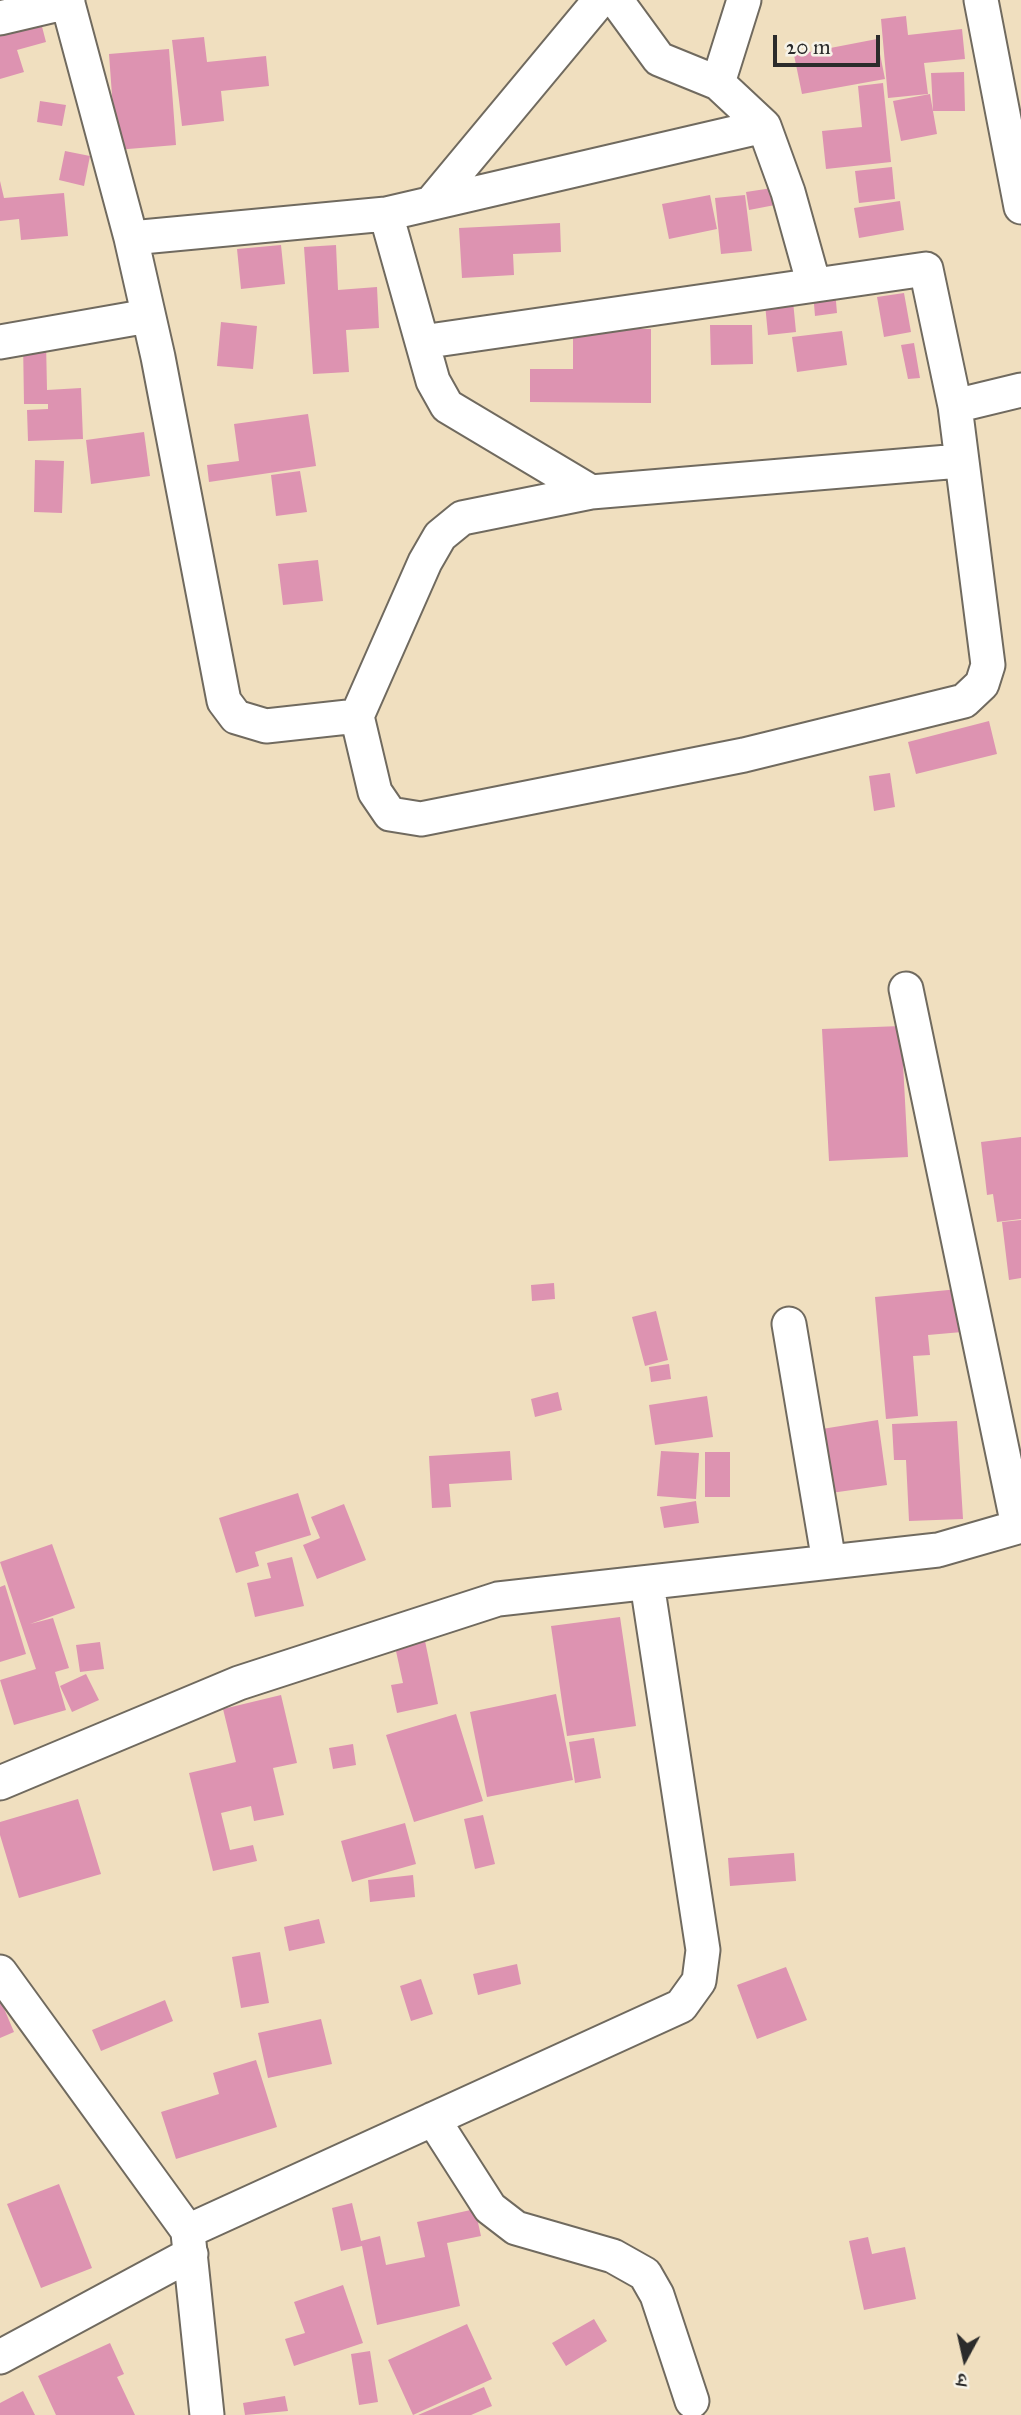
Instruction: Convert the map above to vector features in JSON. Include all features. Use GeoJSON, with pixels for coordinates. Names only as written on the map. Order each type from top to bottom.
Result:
{"type":"FeatureCollection","features":[{"type":"Feature","properties":{"kind":"street"},"geometry":{"type":"LineString","coordinates":[[432,202],[600,0]]}},
{"type":"Feature","properties":{"kind":"street"},"geometry":{"type":"LineString","coordinates":[[616,0],[659,59],[718,83],[764,126],[788,192],[814,285]]}},
{"type":"Feature","properties":{"kind":"street"},"geometry":{"type":"LineString","coordinates":[[718,83],[744,0]]}},
{"type":"Feature","properties":{"kind":"street"},"geometry":{"type":"LineString","coordinates":[[981,0],[1016,154],[1021,207]]}},
{"type":"Feature","properties":{"kind":"street"},"geometry":{"type":"LineString","coordinates":[[0,18],[68,1],[131,238],[224,701],[236,717],[266,726],[357,716]]}},
{"type":"Feature","properties":{"kind":"street"},"geometry":{"type":"LineString","coordinates":[[131,238],[386,214],[764,126]]}},
{"type":"Feature","properties":{"kind":"street"},"geometry":{"type":"LineString","coordinates":[[386,214],[433,381],[447,406],[591,492]]}},
{"type":"Feature","properties":{"kind":"street"},"geometry":{"type":"LineString","coordinates":[[422,342],[926,269],[955,406],[988,665],[982,684],[964,701],[744,755],[421,819],[390,814],[375,792],[357,716],[425,562],[440,536],[462,519],[591,492],[960,461]]}},
{"type":"Feature","properties":{"kind":"street"},"geometry":{"type":"LineString","coordinates":[[0,342],[148,316]]}},
{"type":"Feature","properties":{"kind":"street"},"geometry":{"type":"LineString","coordinates":[[955,406],[1021,390]]}},
{"type":"Feature","properties":{"kind":"street"},"geometry":{"type":"LineString","coordinates":[[0,1783],[239,1683],[498,1599],[938,1550],[1020,1526],[906,989]]}},
{"type":"Feature","properties":{"kind":"street"},"geometry":{"type":"LineString","coordinates":[[789,1324],[829,1562]]}},
{"type":"Feature","properties":{"kind":"street"},"geometry":{"type":"LineString","coordinates":[[0,2357],[190,2242],[433,2119],[681,2007],[699,1982],[703,1950],[647,1583]]}},
{"type":"Feature","properties":{"kind":"street"},"geometry":{"type":"LineString","coordinates":[[0,1972],[190,2242],[207,2415]]}},
{"type":"Feature","properties":{"kind":"street"},"geometry":{"type":"LineString","coordinates":[[433,2119],[490,2208],[516,2228],[613,2256],[645,2274],[657,2295],[692,2401]]}},
{"type":"Feature","properties":{"kind":"building"},"geometry":{"type":"Polygon","coordinates":[[[39,15],[46,42],[17,50],[24,72],[0,79],[0,26],[39,15]]]}},
{"type":"Feature","properties":{"kind":"building"},"geometry":{"type":"Polygon","coordinates":[[[906,16],[908,35],[962,29],[965,59],[924,63],[928,94],[888,98],[881,19],[906,16]]]}},
{"type":"Feature","properties":{"kind":"building"},"geometry":{"type":"Polygon","coordinates":[[[204,37],[207,62],[266,56],[269,86],[221,91],[224,121],[182,126],[172,40],[204,37]]]}},
{"type":"Feature","properties":{"kind":"building"},"geometry":{"type":"Polygon","coordinates":[[[877,39],[885,79],[802,94],[794,55],[877,39]]]}},
{"type":"Feature","properties":{"kind":"building"},"geometry":{"type":"Polygon","coordinates":[[[169,49],[176,145],[116,150],[109,54],[169,49]]]}},
{"type":"Feature","properties":{"kind":"building"},"geometry":{"type":"Polygon","coordinates":[[[964,72],[965,111],[933,111],[931,73],[964,72]]]}},
{"type":"Feature","properties":{"kind":"building"},"geometry":{"type":"Polygon","coordinates":[[[883,83],[891,162],[826,169],[822,131],[862,127],[858,86],[883,83]]]}},
{"type":"Feature","properties":{"kind":"building"},"geometry":{"type":"Polygon","coordinates":[[[930,94],[937,134],[901,141],[893,101],[930,94]]]}},
{"type":"Feature","properties":{"kind":"building"},"geometry":{"type":"Polygon","coordinates":[[[40,101],[66,105],[62,126],[37,122],[40,101]]]}},
{"type":"Feature","properties":{"kind":"building"},"geometry":{"type":"Polygon","coordinates":[[[65,151],[90,156],[84,186],[59,180],[65,151]]]}},
{"type":"Feature","properties":{"kind":"building"},"geometry":{"type":"Polygon","coordinates":[[[892,167],[895,199],[859,203],[855,171],[892,167]]]}},
{"type":"Feature","properties":{"kind":"building"},"geometry":{"type":"Polygon","coordinates":[[[0,181],[4,198],[64,193],[68,236],[21,240],[19,219],[0,221],[0,181]]]}},
{"type":"Feature","properties":{"kind":"building"},"geometry":{"type":"Polygon","coordinates":[[[772,188],[775,205],[749,210],[746,192],[772,188]]]}},
{"type":"Feature","properties":{"kind":"building"},"geometry":{"type":"Polygon","coordinates":[[[710,195],[717,229],[669,239],[662,204],[710,195]]]}},
{"type":"Feature","properties":{"kind":"building"},"geometry":{"type":"Polygon","coordinates":[[[745,195],[752,251],[721,254],[715,198],[745,195]]]}},
{"type":"Feature","properties":{"kind":"building"},"geometry":{"type":"Polygon","coordinates":[[[900,201],[904,230],[859,238],[854,208],[900,201]]]}},
{"type":"Feature","properties":{"kind":"building"},"geometry":{"type":"Polygon","coordinates":[[[560,223],[561,252],[513,254],[514,275],[462,278],[459,228],[560,223]]]}},
{"type":"Feature","properties":{"kind":"building"},"geometry":{"type":"Polygon","coordinates":[[[281,245],[285,284],[241,289],[237,249],[281,245]]]}},
{"type":"Feature","properties":{"kind":"building"},"geometry":{"type":"Polygon","coordinates":[[[336,245],[338,290],[377,287],[379,328],[346,330],[349,372],[313,374],[304,247],[336,245]]]}},
{"type":"Feature","properties":{"kind":"building"},"geometry":{"type":"Polygon","coordinates":[[[835,290],[837,313],[815,316],[813,292],[835,290]]]}},
{"type":"Feature","properties":{"kind":"building"},"geometry":{"type":"Polygon","coordinates":[[[904,293],[911,332],[884,337],[877,297],[904,293]]]}},
{"type":"Feature","properties":{"kind":"building"},"geometry":{"type":"Polygon","coordinates":[[[793,301],[796,332],[768,335],[765,304],[793,301]]]}},
{"type":"Feature","properties":{"kind":"building"},"geometry":{"type":"Polygon","coordinates":[[[221,322],[257,326],[253,369],[217,366],[221,322]]]}},
{"type":"Feature","properties":{"kind":"building"},"geometry":{"type":"Polygon","coordinates":[[[710,325],[752,325],[753,364],[711,365],[710,325]]]}},
{"type":"Feature","properties":{"kind":"building"},"geometry":{"type":"Polygon","coordinates":[[[573,329],[651,329],[651,403],[530,402],[530,369],[573,369],[573,329]]]}},
{"type":"Feature","properties":{"kind":"building"},"geometry":{"type":"Polygon","coordinates":[[[842,331],[847,365],[797,372],[792,337],[842,331]]]}},
{"type":"Feature","properties":{"kind":"building"},"geometry":{"type":"Polygon","coordinates":[[[23,341],[46,341],[47,390],[81,388],[83,439],[28,441],[27,410],[48,409],[48,404],[24,404],[23,341]]]}},
{"type":"Feature","properties":{"kind":"building"},"geometry":{"type":"Polygon","coordinates":[[[914,343],[920,378],[908,379],[901,345],[914,343]]]}},
{"type":"Feature","properties":{"kind":"building"},"geometry":{"type":"Polygon","coordinates":[[[308,414],[316,466],[209,482],[207,465],[239,461],[234,424],[308,414]]]}},
{"type":"Feature","properties":{"kind":"building"},"geometry":{"type":"Polygon","coordinates":[[[144,432],[150,476],[91,484],[86,440],[144,432]]]}},
{"type":"Feature","properties":{"kind":"building"},"geometry":{"type":"Polygon","coordinates":[[[35,460],[64,461],[62,513],[34,512],[35,460]]]}},
{"type":"Feature","properties":{"kind":"building"},"geometry":{"type":"Polygon","coordinates":[[[300,471],[307,512],[276,516],[271,475],[300,471]]]}},
{"type":"Feature","properties":{"kind":"building"},"geometry":{"type":"Polygon","coordinates":[[[318,560],[323,601],[283,605],[278,564],[318,560]]]}},
{"type":"Feature","properties":{"kind":"building"},"geometry":{"type":"Polygon","coordinates":[[[989,721],[997,754],[916,774],[908,742],[989,721]]]}},
{"type":"Feature","properties":{"kind":"building"},"geometry":{"type":"Polygon","coordinates":[[[890,773],[895,807],[874,811],[869,776],[890,773]]]}},
{"type":"Feature","properties":{"kind":"building"},"geometry":{"type":"Polygon","coordinates":[[[901,1026],[908,1157],[829,1161],[822,1029],[901,1026]]]}},
{"type":"Feature","properties":{"kind":"building"},"geometry":{"type":"Polygon","coordinates":[[[1021,1137],[1021,1219],[997,1222],[993,1194],[987,1195],[981,1142],[1021,1137]]]}},
{"type":"Feature","properties":{"kind":"building"},"geometry":{"type":"Polygon","coordinates":[[[1021,1220],[1021,1278],[1009,1280],[1002,1222],[1021,1220]]]}},
{"type":"Feature","properties":{"kind":"building"},"geometry":{"type":"Polygon","coordinates":[[[554,1283],[555,1299],[532,1301],[531,1285],[554,1283]]]}},
{"type":"Feature","properties":{"kind":"building"},"geometry":{"type":"Polygon","coordinates":[[[959,1289],[962,1332],[928,1335],[930,1355],[913,1356],[918,1416],[886,1419],[875,1297],[959,1289]]]}},
{"type":"Feature","properties":{"kind":"building"},"geometry":{"type":"Polygon","coordinates":[[[656,1311],[668,1360],[645,1366],[632,1317],[656,1311]]]}},
{"type":"Feature","properties":{"kind":"building"},"geometry":{"type":"Polygon","coordinates":[[[669,1364],[671,1379],[651,1382],[649,1367],[669,1364]]]}},
{"type":"Feature","properties":{"kind":"building"},"geometry":{"type":"Polygon","coordinates":[[[558,1392],[562,1410],[535,1417],[531,1399],[558,1392]]]}},
{"type":"Feature","properties":{"kind":"building"},"geometry":{"type":"Polygon","coordinates":[[[707,1396],[713,1437],[655,1445],[649,1405],[707,1396]]]}},
{"type":"Feature","properties":{"kind":"building"},"geometry":{"type":"Polygon","coordinates":[[[878,1420],[887,1485],[831,1493],[822,1429],[878,1420]]]}},
{"type":"Feature","properties":{"kind":"building"},"geometry":{"type":"Polygon","coordinates":[[[957,1421],[963,1519],[909,1521],[906,1460],[894,1460],[892,1424],[957,1421]]]}},
{"type":"Feature","properties":{"kind":"building"},"geometry":{"type":"Polygon","coordinates":[[[510,1451],[512,1480],[449,1484],[451,1507],[432,1508],[429,1456],[510,1451]]]}},
{"type":"Feature","properties":{"kind":"building"},"geometry":{"type":"Polygon","coordinates":[[[661,1451],[699,1453],[696,1499],[657,1496],[661,1451]]]}},
{"type":"Feature","properties":{"kind":"building"},"geometry":{"type":"Polygon","coordinates":[[[705,1452],[730,1452],[730,1497],[705,1497],[705,1452]]]}},
{"type":"Feature","properties":{"kind":"building"},"geometry":{"type":"Polygon","coordinates":[[[298,1493],[311,1535],[255,1552],[259,1566],[236,1573],[219,1518],[298,1493]]]}},
{"type":"Feature","properties":{"kind":"building"},"geometry":{"type":"Polygon","coordinates":[[[696,1501],[699,1523],[664,1528],[660,1507],[696,1501]]]}},
{"type":"Feature","properties":{"kind":"building"},"geometry":{"type":"Polygon","coordinates":[[[344,1504],[366,1560],[317,1579],[303,1545],[320,1538],[311,1517],[344,1504]]]}},
{"type":"Feature","properties":{"kind":"building"},"geometry":{"type":"Polygon","coordinates":[[[52,1544],[75,1608],[30,1624],[53,1618],[69,1668],[55,1672],[66,1710],[14,1725],[0,1680],[36,1669],[0,1562],[52,1544]]]}},
{"type":"Feature","properties":{"kind":"building"},"geometry":{"type":"Polygon","coordinates":[[[292,1557],[304,1606],[255,1617],[247,1583],[271,1578],[267,1563],[292,1557]]]}},
{"type":"Feature","properties":{"kind":"building"},"geometry":{"type":"Polygon","coordinates":[[[5,1585],[26,1654],[0,1662],[0,1587],[5,1585]]]}},
{"type":"Feature","properties":{"kind":"building"},"geometry":{"type":"Polygon","coordinates":[[[620,1617],[636,1726],[567,1736],[551,1626],[620,1617]]]}},
{"type":"Feature","properties":{"kind":"building"},"geometry":{"type":"Polygon","coordinates":[[[424,1636],[438,1704],[397,1713],[391,1685],[403,1683],[394,1642],[424,1636]]]}},
{"type":"Feature","properties":{"kind":"building"},"geometry":{"type":"Polygon","coordinates":[[[100,1642],[104,1669],[80,1672],[76,1645],[100,1642]]]}},
{"type":"Feature","properties":{"kind":"building"},"geometry":{"type":"Polygon","coordinates":[[[86,1674],[99,1700],[72,1712],[60,1686],[86,1674]]]}},
{"type":"Feature","properties":{"kind":"building"},"geometry":{"type":"Polygon","coordinates":[[[556,1694],[573,1780],[487,1797],[470,1712],[556,1694]]]}},
{"type":"Feature","properties":{"kind":"building"},"geometry":{"type":"Polygon","coordinates":[[[281,1695],[297,1763],[273,1768],[284,1815],[254,1821],[251,1806],[221,1813],[230,1850],[253,1845],[257,1861],[213,1871],[189,1773],[236,1762],[223,1709],[281,1695]]]}},
{"type":"Feature","properties":{"kind":"building"},"geometry":{"type":"Polygon","coordinates":[[[456,1714],[483,1801],[414,1822],[386,1735],[456,1714]]]}},
{"type":"Feature","properties":{"kind":"building"},"geometry":{"type":"Polygon","coordinates":[[[594,1738],[601,1778],[575,1783],[569,1742],[594,1738]]]}},
{"type":"Feature","properties":{"kind":"building"},"geometry":{"type":"Polygon","coordinates":[[[353,1744],[356,1765],[333,1769],[329,1748],[353,1744]]]}},
{"type":"Feature","properties":{"kind":"building"},"geometry":{"type":"Polygon","coordinates":[[[78,1799],[101,1874],[19,1898],[0,1835],[0,1822],[78,1799]]]}},
{"type":"Feature","properties":{"kind":"building"},"geometry":{"type":"Polygon","coordinates":[[[483,1815],[495,1864],[475,1869],[464,1819],[483,1815]]]}},
{"type":"Feature","properties":{"kind":"building"},"geometry":{"type":"Polygon","coordinates":[[[405,1823],[416,1864],[352,1882],[341,1841],[405,1823]]]}},
{"type":"Feature","properties":{"kind":"building"},"geometry":{"type":"Polygon","coordinates":[[[794,1853],[796,1881],[730,1886],[728,1858],[794,1853]]]}},
{"type":"Feature","properties":{"kind":"building"},"geometry":{"type":"Polygon","coordinates":[[[413,1875],[415,1897],[370,1902],[368,1880],[413,1875]]]}},
{"type":"Feature","properties":{"kind":"building"},"geometry":{"type":"Polygon","coordinates":[[[319,1919],[325,1943],[289,1951],[284,1927],[319,1919]]]}},
{"type":"Feature","properties":{"kind":"building"},"geometry":{"type":"Polygon","coordinates":[[[260,1952],[269,2003],[241,2008],[232,1957],[260,1952]]]}},
{"type":"Feature","properties":{"kind":"building"},"geometry":{"type":"Polygon","coordinates":[[[517,1964],[521,1984],[478,1995],[473,1974],[517,1964]]]}},
{"type":"Feature","properties":{"kind":"building"},"geometry":{"type":"Polygon","coordinates":[[[786,1967],[807,2020],[757,2039],[737,1985],[786,1967]]]}},
{"type":"Feature","properties":{"kind":"building"},"geometry":{"type":"Polygon","coordinates":[[[421,1979],[433,2014],[411,2021],[400,1986],[421,1979]]]}},
{"type":"Feature","properties":{"kind":"building"},"geometry":{"type":"Polygon","coordinates":[[[0,1999],[14,2032],[0,2038],[0,1999]]]}},
{"type":"Feature","properties":{"kind":"building"},"geometry":{"type":"Polygon","coordinates":[[[165,2000],[173,2021],[101,2051],[92,2030],[165,2000]]]}},
{"type":"Feature","properties":{"kind":"building"},"geometry":{"type":"Polygon","coordinates":[[[321,2019],[332,2064],[268,2078],[258,2033],[321,2019]]]}},
{"type":"Feature","properties":{"kind":"building"},"geometry":{"type":"Polygon","coordinates":[[[256,2060],[277,2127],[176,2159],[161,2112],[219,2094],[213,2073],[256,2060]]]}},
{"type":"Feature","properties":{"kind":"building"},"geometry":{"type":"Polygon","coordinates":[[[59,2184],[92,2268],[41,2288],[7,2204],[59,2184]]]}},
{"type":"Feature","properties":{"kind":"building"},"geometry":{"type":"Polygon","coordinates":[[[352,2203],[361,2241],[380,2236],[386,2265],[425,2257],[417,2222],[475,2209],[481,2236],[447,2243],[460,2306],[377,2325],[362,2246],[341,2251],[332,2208],[352,2203]]]}},
{"type":"Feature","properties":{"kind":"building"},"geometry":{"type":"Polygon","coordinates":[[[868,2237],[872,2254],[905,2247],[916,2299],[864,2310],[849,2241],[868,2237]]]}},
{"type":"Feature","properties":{"kind":"building"},"geometry":{"type":"Polygon","coordinates":[[[343,2285],[363,2343],[294,2366],[285,2339],[305,2333],[294,2302],[343,2285]]]}},
{"type":"Feature","properties":{"kind":"building"},"geometry":{"type":"Polygon","coordinates":[[[594,2319],[607,2341],[566,2366],[552,2343],[594,2319]]]}},
{"type":"Feature","properties":{"kind":"building"},"geometry":{"type":"Polygon","coordinates":[[[467,2324],[492,2379],[413,2415],[388,2360],[467,2324]]]}},
{"type":"Feature","properties":{"kind":"building"},"geometry":{"type":"Polygon","coordinates":[[[110,2343],[124,2374],[117,2377],[135,2415],[56,2415],[38,2376],[110,2343]]]}},
{"type":"Feature","properties":{"kind":"building"},"geometry":{"type":"Polygon","coordinates":[[[370,2351],[378,2402],[359,2405],[351,2354],[370,2351]]]}},
{"type":"Feature","properties":{"kind":"building"},"geometry":{"type":"Polygon","coordinates":[[[484,2387],[492,2406],[471,2415],[418,2415],[484,2387]]]}},
{"type":"Feature","properties":{"kind":"building"},"geometry":{"type":"Polygon","coordinates":[[[23,2391],[35,2415],[0,2415],[0,2403],[23,2391]]]}},
{"type":"Feature","properties":{"kind":"building"},"geometry":{"type":"Polygon","coordinates":[[[285,2396],[288,2411],[245,2415],[243,2403],[285,2396]]]}}]}
